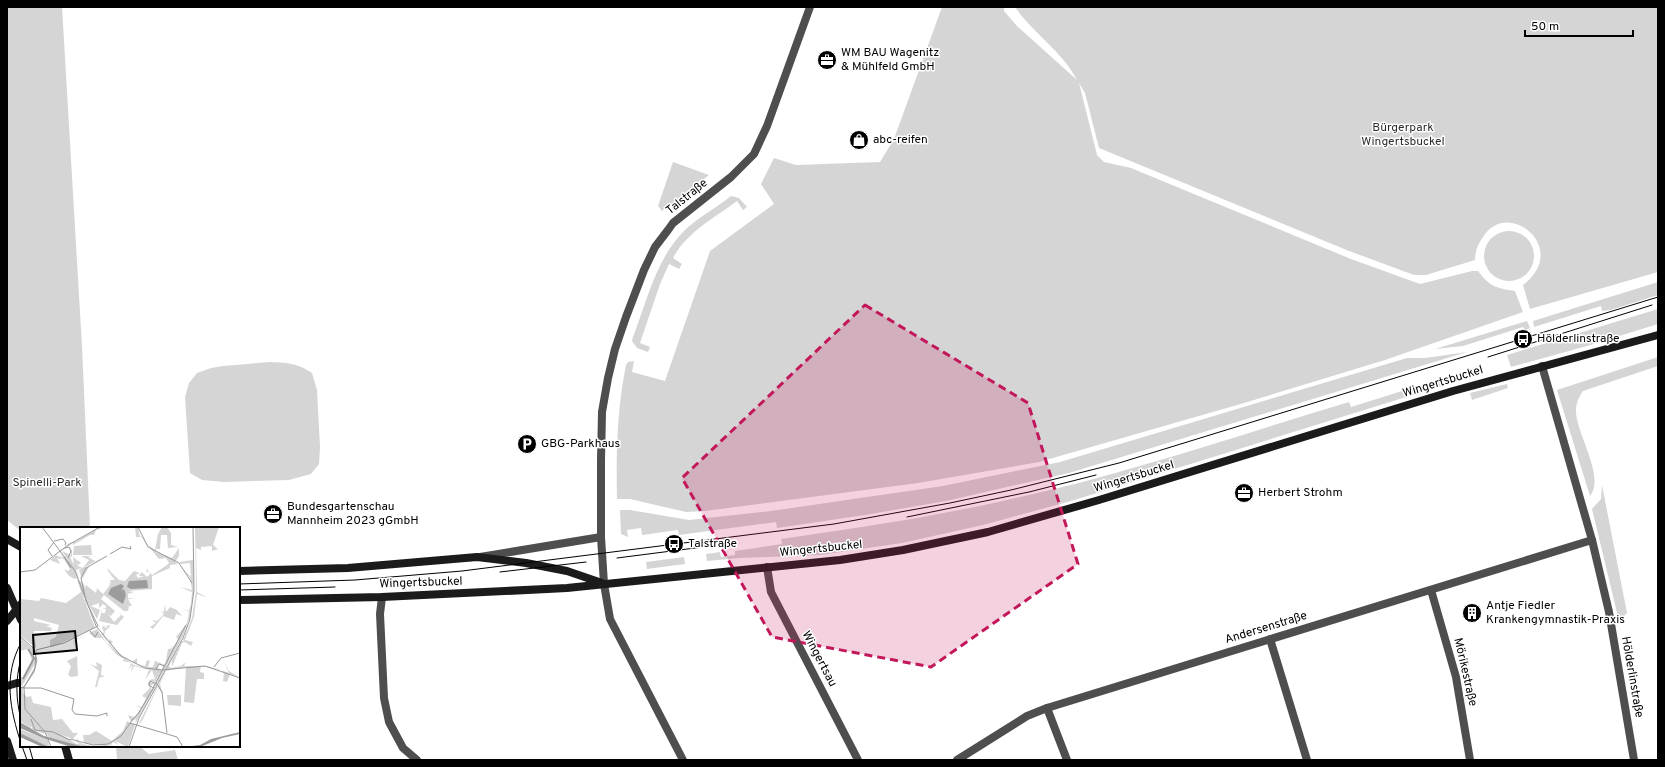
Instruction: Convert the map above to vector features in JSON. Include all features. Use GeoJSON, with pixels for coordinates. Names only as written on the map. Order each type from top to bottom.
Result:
{"type":"FeatureCollection","features":[{"type":"Feature","properties":{"kind":"street","name":"Talstraße"},"geometry":{"type":"LineString","coordinates":[[683,760],[610,619],[604,584],[601,537],[602,412],[615,349],[626,317],[655,247],[672,224],[731,177],[754,154],[766,126],[810,7]]}},
{"type":"Feature","properties":{"kind":"street","name":"Wingertsbuckel"},"geometry":{"type":"LineString","coordinates":[[240,600],[382,597],[560,589],[840,560],[903,550],[988,532],[1099,500],[1453,391],[1658,335]]}},
{"type":"Feature","properties":{"kind":"street","name":"Hölderlinstraße"},"geometry":{"type":"LineString","coordinates":[[1542,366],[1592,540],[1609,612],[1634,760]]}},
{"type":"Feature","properties":{"kind":"street","name":"Wingertsbuckel"},"geometry":{"type":"LineString","coordinates":[[240,571],[348,568],[477,557],[601,537]]}},
{"type":"Feature","properties":{"kind":"street"},"geometry":{"type":"LineString","coordinates":[[7,539],[20,546]]}},
{"type":"Feature","properties":{"kind":"street","name":"Andersenstraße"},"geometry":{"type":"LineString","coordinates":[[957,760],[1026,716],[1047,708],[1592,540]]}},
{"type":"Feature","properties":{"kind":"street","name":"Wingertsbuckel"},"geometry":{"type":"LineString","coordinates":[[477,557],[526,563],[567,571],[604,584]]}},
{"type":"Feature","properties":{"kind":"street","name":"Wingertsau"},"geometry":{"type":"LineString","coordinates":[[767,567],[771,592],[858,760]]}},
{"type":"Feature","properties":{"kind":"street"},"geometry":{"type":"LineString","coordinates":[[7,588],[19,606],[8,616]]}},
{"type":"Feature","properties":{"kind":"street","name":"Mörikestraße"},"geometry":{"type":"LineString","coordinates":[[1431,590],[1456,677],[1470,760]]}},
{"type":"Feature","properties":{"kind":"street"},"geometry":{"type":"LineString","coordinates":[[382,597],[380,614],[384,698],[389,722],[403,748],[417,760]]}},
{"type":"Feature","properties":{"kind":"street"},"geometry":{"type":"LineString","coordinates":[[8,616],[20,620]]}},
{"type":"Feature","properties":{"kind":"street"},"geometry":{"type":"LineString","coordinates":[[1270,639],[1307,760]]}},
{"type":"Feature","properties":{"kind":"street"},"geometry":{"type":"LineString","coordinates":[[7,686],[17,682],[20,683]]}},
{"type":"Feature","properties":{"kind":"street"},"geometry":{"type":"LineString","coordinates":[[1047,708],[1067,760]]}},
{"type":"Feature","properties":{"kind":"street"},"geometry":{"type":"LineString","coordinates":[[7,741],[13,760]]}},
{"type":"Feature","properties":{"kind":"street"},"geometry":{"type":"LineString","coordinates":[[65,747],[69,758]]}},
{"type":"Feature","properties":{"kind":"street"},"geometry":{"type":"LineString","coordinates":[[68,747],[69,758]]}},
{"type":"Feature","properties":{"kind":"highlighted area"},"geometry":{"type":"Polygon","coordinates":[[[865,305],[1028,403],[1078,564],[931,667],[772,637],[682,478],[865,305]]]}},
{"type":"Feature","properties":{"kind":"green space","name":"Spinelli-Park"},"geometry":{"type":"Polygon","coordinates":[[[7,7],[62,7],[82,346],[90,527],[20,527],[20,530],[7,520],[7,7]]]}},
{"type":"Feature","properties":{"kind":"green space","name":"Bürgerpark Wingertsbuckel"},"geometry":{"type":"Polygon","coordinates":[[[942,7],[1004,7],[1004,11],[1017,26],[1077,80],[1064,60],[1030,25],[1015,7],[1658,7],[1658,272],[1530,309],[1523,285],[1536,271],[1541,257],[1538,243],[1530,232],[1519,225],[1507,223],[1494,226],[1483,237],[1477,248],[1475,260],[1426,275],[1414,275],[1349,251],[1099,148],[1085,93],[1079,83],[1097,155],[1104,162],[1131,168],[1351,259],[1420,284],[1472,271],[1478,271],[1490,284],[1503,289],[1515,291],[1523,312],[1385,360],[1244,403],[1039,462],[918,483],[705,511],[686,512],[630,499],[617,499],[618,432],[626,365],[628,362],[634,361],[632,372],[665,381],[710,251],[774,204],[761,184],[774,158],[796,165],[880,162],[894,139],[942,7]]]}},
{"type":"Feature","properties":{"kind":"green space"},"geometry":{"type":"Polygon","coordinates":[[[673,162],[709,175],[662,211],[658,206],[673,162]]]}},
{"type":"Feature","properties":{"kind":"green space"},"geometry":{"type":"Polygon","coordinates":[[[731,196],[739,198],[747,207],[743,210],[737,201],[701,226],[685,241],[673,258],[682,264],[679,269],[669,264],[660,284],[640,343],[650,347],[648,352],[637,348],[632,341],[633,337],[653,281],[666,254],[674,242],[689,226],[731,196]]]}},
{"type":"Feature","properties":{"kind":"green space"},"geometry":{"type":"Polygon","coordinates":[[[1504,231],[1514,231],[1527,238],[1534,251],[1534,261],[1527,274],[1514,281],[1504,281],[1495,277],[1488,270],[1484,261],[1484,251],[1488,242],[1495,235],[1504,231]]]}},
{"type":"Feature","properties":{"kind":"green space"},"geometry":{"type":"Polygon","coordinates":[[[1658,282],[1658,295],[1611,310],[1602,311],[1601,306],[1534,327],[1533,321],[1658,282]]]}},
{"type":"Feature","properties":{"kind":"green space"},"geometry":{"type":"Polygon","coordinates":[[[1658,309],[1658,324],[1511,367],[1507,355],[1658,309]]]}},
{"type":"Feature","properties":{"kind":"green space"},"geometry":{"type":"Polygon","coordinates":[[[1527,321],[1530,328],[1525,330],[1523,327],[1463,346],[1435,349],[1527,321]]]}},
{"type":"Feature","properties":{"kind":"green space"},"geometry":{"type":"Polygon","coordinates":[[[1467,352],[1069,473],[946,501],[777,528],[776,522],[679,535],[678,530],[642,535],[641,528],[627,530],[628,537],[621,534],[620,510],[630,510],[689,520],[771,511],[943,486],[1060,462],[1407,358],[1425,358],[1467,352]]]}},
{"type":"Feature","properties":{"kind":"green space"},"geometry":{"type":"Polygon","coordinates":[[[1658,357],[1658,366],[1583,391],[1579,398],[1576,408],[1577,420],[1593,467],[1595,478],[1594,488],[1590,496],[1557,390],[1658,357]]]}},
{"type":"Feature","properties":{"kind":"green space"},"geometry":{"type":"Polygon","coordinates":[[[270,362],[292,364],[302,367],[312,373],[317,390],[320,447],[319,464],[311,474],[289,480],[224,482],[202,480],[190,473],[185,397],[189,383],[197,373],[211,368],[270,362]]]}},
{"type":"Feature","properties":{"kind":"green space"},"geometry":{"type":"Polygon","coordinates":[[[1450,376],[1451,380],[1460,377],[1461,380],[1071,501],[983,525],[902,543],[820,555],[740,558],[707,561],[706,554],[720,552],[721,557],[735,555],[735,551],[782,544],[781,539],[923,517],[1050,490],[1136,467],[1349,402],[1351,407],[1450,376]]]}},
{"type":"Feature","properties":{"kind":"green space"},"geometry":{"type":"Polygon","coordinates":[[[1507,384],[1508,388],[1472,400],[1470,393],[1507,384]]]}},
{"type":"Feature","properties":{"kind":"green space"},"geometry":{"type":"Polygon","coordinates":[[[1602,485],[1627,613],[1619,621],[1592,509],[1601,499],[1602,485]]]}},
{"type":"Feature","properties":{"kind":"green space"},"geometry":{"type":"Polygon","coordinates":[[[684,557],[685,564],[647,569],[646,562],[684,557]]]}},
{"type":"Feature","properties":{"kind":"green space"},"geometry":{"type":"Polygon","coordinates":[[[116,747],[140,747],[149,754],[175,750],[178,760],[117,760],[116,747]]]}},
{"type":"Feature","properties":{"kind":"tram line"},"geometry":{"type":"LineString","coordinates":[[240,584],[355,580],[462,571],[834,524],[950,503],[1011,490],[1119,463],[1658,297]]}},
{"type":"Feature","properties":{"kind":"tram line"},"geometry":{"type":"LineString","coordinates":[[1488,357],[1652,305]]}},
{"type":"Feature","properties":{"kind":"tram line"},"geometry":{"type":"LineString","coordinates":[[907,517],[1029,492],[1096,475]]}},
{"type":"Feature","properties":{"kind":"tram line"},"geometry":{"type":"LineString","coordinates":[[617,558],[703,547]]}},
{"type":"Feature","properties":{"kind":"tram line"},"geometry":{"type":"LineString","coordinates":[[500,572],[586,562]]}},
{"type":"Feature","properties":{"kind":"tram line"},"geometry":{"type":"LineString","coordinates":[[383,584],[439,579]]}},
{"type":"Feature","properties":{"kind":"tram line"},"geometry":{"type":"LineString","coordinates":[[240,590],[335,587]]}},
{"type":"Feature","properties":{"kind":"tram line"},"geometry":{"type":"LineString","coordinates":[[20,645],[15,655],[10,680],[11,705],[20,740]]}},
{"type":"Feature","properties":{"kind":"tram line"},"geometry":{"type":"LineString","coordinates":[[20,664],[17,690],[20,715]]}},
{"type":"Feature","properties":{"kind":"tram line"},"geometry":{"type":"LineString","coordinates":[[22,747],[27,760]]}},
{"type":"Feature","properties":{"kind":"tram line"},"geometry":{"type":"LineString","coordinates":[[29,747],[33,760]]}},
{"type":"Feature","properties":{"kind":"place","name":"WM BAU Wagenitz & Mühlfeld GmbH"},"geometry":{"type":"Point","coordinates":[827,60]}},
{"type":"Feature","properties":{"kind":"place","name":"abc-reifen"},"geometry":{"type":"Point","coordinates":[859,140]}},
{"type":"Feature","properties":{"kind":"place","name":"Hölderlinstraße"},"geometry":{"type":"Point","coordinates":[1523,339]}},
{"type":"Feature","properties":{"kind":"place","name":"GBG-Parkhaus"},"geometry":{"type":"Point","coordinates":[527,444]}},
{"type":"Feature","properties":{"kind":"place","name":"Herbert Strohm"},"geometry":{"type":"Point","coordinates":[1244,493]}},
{"type":"Feature","properties":{"kind":"place","name":"Bundesgartenschau Mannheim 2023 gGmbH"},"geometry":{"type":"Point","coordinates":[273,514]}},
{"type":"Feature","properties":{"kind":"place","name":"Talstraße"},"geometry":{"type":"Point","coordinates":[674,544]}},
{"type":"Feature","properties":{"kind":"place","name":"Antje Fiedler Krankengymnastik-Praxis"},"geometry":{"type":"Point","coordinates":[1472,613]}}]}
